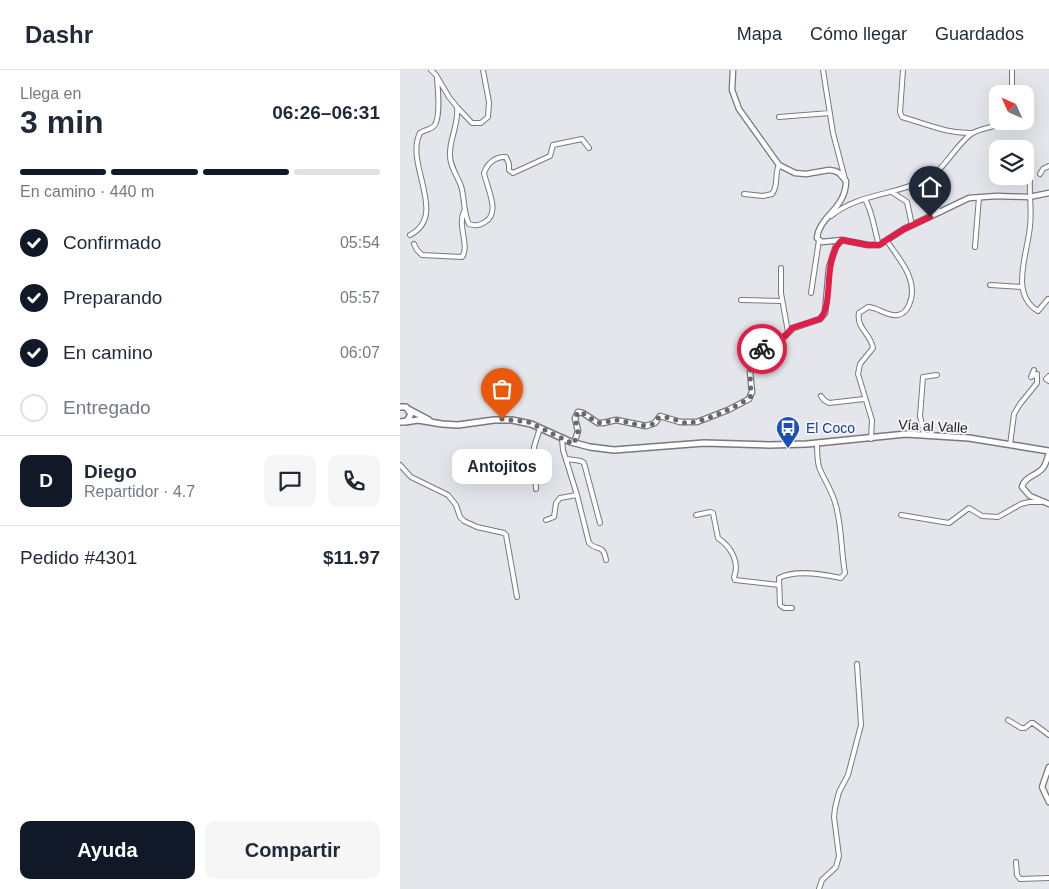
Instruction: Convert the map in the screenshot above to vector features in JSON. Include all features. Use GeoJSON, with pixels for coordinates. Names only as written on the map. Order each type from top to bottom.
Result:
{"type":"FeatureCollection","features":[{"type":"Feature","properties":{"kind":"main road"},"geometry":{"type":"LineString","coordinates":[[404,407],[432,421]]}},
{"type":"Feature","properties":{"kind":"main road"},"geometry":{"type":"LineString","coordinates":[[402,422],[410,416],[404,407]]}},
{"type":"Feature","properties":{"kind":"main road","name":"Vía al Valle"},"geometry":{"type":"LineString","coordinates":[[432,421],[458,425],[502,419],[526,422],[574,444],[614,450],[686,444],[776,445],[817,443],[924,434],[969,438],[1049,452]]}},
{"type":"Feature","properties":{"kind":"main road"},"geometry":{"type":"LineString","coordinates":[[402,422],[432,421]]}},
{"type":"Feature","properties":{"kind":"street"},"geometry":{"type":"LineString","coordinates":[[432,70],[457,107],[472,122],[481,122],[488,117],[489,102],[483,70]]}},
{"type":"Feature","properties":{"kind":"street"},"geometry":{"type":"LineString","coordinates":[[733,70],[732,90],[739,109],[780,165],[795,174],[835,171],[846,181]]}},
{"type":"Feature","properties":{"kind":"street"},"geometry":{"type":"LineString","coordinates":[[812,293],[819,240],[817,235],[843,198],[846,181],[833,133],[824,70]]}},
{"type":"Feature","properties":{"kind":"street"},"geometry":{"type":"LineString","coordinates":[[903,70],[900,112],[902,117],[947,131],[962,133],[973,133],[989,128]]}},
{"type":"Feature","properties":{"kind":"street"},"geometry":{"type":"LineString","coordinates":[[1012,70],[1012,85]]}},
{"type":"Feature","properties":{"kind":"street"},"geometry":{"type":"LineString","coordinates":[[410,235],[421,226],[427,204],[418,162],[417,139],[420,133],[431,128],[437,122],[439,114],[436,75]]}},
{"type":"Feature","properties":{"kind":"street"},"geometry":{"type":"LineString","coordinates":[[414,244],[416,250],[422,255],[462,257],[465,253],[461,220],[464,210],[464,195],[449,155],[457,124],[457,107]]}},
{"type":"Feature","properties":{"kind":"street"},"geometry":{"type":"LineString","coordinates":[[779,117],[830,113]]}},
{"type":"Feature","properties":{"kind":"street"},"geometry":{"type":"LineString","coordinates":[[827,219],[836,212],[865,199],[891,192],[928,178],[973,133]]}},
{"type":"Feature","properties":{"kind":"street"},"geometry":{"type":"LineString","coordinates":[[464,210],[469,224],[474,226],[490,219],[493,212],[484,173],[486,167],[492,161],[502,156],[506,157],[509,170],[513,173],[550,156],[553,145],[582,139],[589,148]]}},
{"type":"Feature","properties":{"kind":"street"},"geometry":{"type":"LineString","coordinates":[[744,194],[763,196],[772,194],[776,188],[776,172],[780,165]]}},
{"type":"Feature","properties":{"kind":"street"},"geometry":{"type":"LineString","coordinates":[[1040,174],[1043,169],[1049,166]]}},
{"type":"Feature","properties":{"kind":"street"},"geometry":{"type":"LineString","coordinates":[[928,178],[924,188],[924,197],[929,204],[941,212]]}},
{"type":"Feature","properties":{"kind":"street"},"geometry":{"type":"LineString","coordinates":[[1030,185],[1030,228],[1023,272],[1023,294],[1036,310],[1039,310],[1048,300]]}},
{"type":"Feature","properties":{"kind":"street"},"geometry":{"type":"LineString","coordinates":[[891,192],[907,202],[912,225]]}},
{"type":"Feature","properties":{"kind":"street"},"geometry":{"type":"LineString","coordinates":[[819,240],[825,242],[842,240],[879,245],[912,225],[969,198],[1029,197],[1049,193]]}},
{"type":"Feature","properties":{"kind":"street"},"geometry":{"type":"LineString","coordinates":[[975,247],[979,197]]}},
{"type":"Feature","properties":{"kind":"street"},"geometry":{"type":"LineString","coordinates":[[865,199],[872,212],[872,221],[879,245]]}},
{"type":"Feature","properties":{"kind":"street"},"geometry":{"type":"LineString","coordinates":[[574,444],[578,431],[575,418],[578,412],[603,423],[616,420],[646,426],[655,423],[660,416],[680,422],[696,422],[733,408],[751,396],[750,372],[760,351],[785,336],[792,328],[820,319],[825,313],[829,268],[836,246],[842,240]]}},
{"type":"Feature","properties":{"kind":"street"},"geometry":{"type":"LineString","coordinates":[[871,439],[872,420],[859,382],[858,368],[873,348],[871,340],[859,324],[859,313],[868,307],[878,308],[889,314],[896,315],[902,313],[907,309],[913,286],[887,240]]}},
{"type":"Feature","properties":{"kind":"street"},"geometry":{"type":"LineString","coordinates":[[781,268],[782,301],[788,332]]}},
{"type":"Feature","properties":{"kind":"street"},"geometry":{"type":"LineString","coordinates":[[990,285],[1022,287]]}},
{"type":"Feature","properties":{"kind":"street"},"geometry":{"type":"LineString","coordinates":[[741,300],[782,301]]}},
{"type":"Feature","properties":{"kind":"street"},"geometry":{"type":"LineString","coordinates":[[1010,445],[1014,414],[1037,383],[1037,374],[1031,377],[1034,370]]}},
{"type":"Feature","properties":{"kind":"street"},"geometry":{"type":"LineString","coordinates":[[924,434],[920,416],[924,377],[937,375]]}},
{"type":"Feature","properties":{"kind":"street"},"geometry":{"type":"LineString","coordinates":[[1049,376],[1046,380],[1049,381]]}},
{"type":"Feature","properties":{"kind":"street"},"geometry":{"type":"LineString","coordinates":[[822,396],[828,403],[864,399]]}},
{"type":"Feature","properties":{"kind":"street"},"geometry":{"type":"LineString","coordinates":[[536,489],[534,446],[540,428]]}},
{"type":"Feature","properties":{"kind":"street"},"geometry":{"type":"LineString","coordinates":[[562,439],[589,543],[604,550],[606,560]]}},
{"type":"Feature","properties":{"kind":"street"},"geometry":{"type":"LineString","coordinates":[[792,608],[780,606],[778,578],[791,575],[818,575],[841,578],[844,576],[840,523],[836,505],[819,468],[817,443]]}},
{"type":"Feature","properties":{"kind":"street"},"geometry":{"type":"LineString","coordinates":[[1041,502],[1030,496],[1022,487],[1027,478],[1042,470],[1049,452]]}},
{"type":"Feature","properties":{"kind":"street"},"geometry":{"type":"LineString","coordinates":[[567,459],[578,460],[584,463],[600,523]]}},
{"type":"Feature","properties":{"kind":"street"},"geometry":{"type":"LineString","coordinates":[[400,464],[411,478],[448,495],[456,505],[464,522],[477,528],[506,535],[516,597]]}},
{"type":"Feature","properties":{"kind":"street"},"geometry":{"type":"LineString","coordinates":[[546,520],[554,517],[556,503],[560,498],[577,495]]}},
{"type":"Feature","properties":{"kind":"street"},"geometry":{"type":"LineString","coordinates":[[900,515],[949,523],[969,508],[982,516],[998,517],[1021,504],[1041,502],[1049,504]]}},
{"type":"Feature","properties":{"kind":"street"},"geometry":{"type":"LineString","coordinates":[[696,515],[713,513],[718,538],[725,543],[734,558],[737,569],[734,577],[735,580],[779,584]]}},
{"type":"Feature","properties":{"kind":"street"},"geometry":{"type":"LineString","coordinates":[[819,889],[822,880],[836,867],[839,856],[834,817],[835,808],[839,792],[848,775],[861,725],[857,664]]}},
{"type":"Feature","properties":{"kind":"street"},"geometry":{"type":"LineString","coordinates":[[1008,720],[1021,728],[1033,724],[1049,736]]}},
{"type":"Feature","properties":{"kind":"street"},"geometry":{"type":"LineString","coordinates":[[1049,767],[1042,787],[1049,802]]}},
{"type":"Feature","properties":{"kind":"street"},"geometry":{"type":"LineString","coordinates":[[1016,862],[1017,875],[1020,879],[1049,878]]}},
{"type":"Feature","properties":{"kind":"way so far"},"geometry":{"type":"LineString","coordinates":[[502,419],[528,422],[574,444],[578,431],[575,415],[578,412],[598,422],[603,423],[616,420],[646,426],[655,423],[660,416],[689,423],[706,420],[749,399],[752,392],[751,367],[762,349]]}},
{"type":"Feature","properties":{"kind":"place","name":"Antojitos"},"geometry":{"type":"Point","coordinates":[502,419]}},
{"type":"Feature","properties":{"kind":"place","name":"El Coco"},"geometry":{"type":"Point","coordinates":[788,449]}},
{"type":"Feature","properties":{"kind":"route"},"geometry":{"type":"LineString","coordinates":[[762,349],[785,336],[792,328],[820,319],[823,316],[826,308],[829,268],[836,246],[842,240],[873,246],[879,245],[904,229],[930,217]]}}]}
